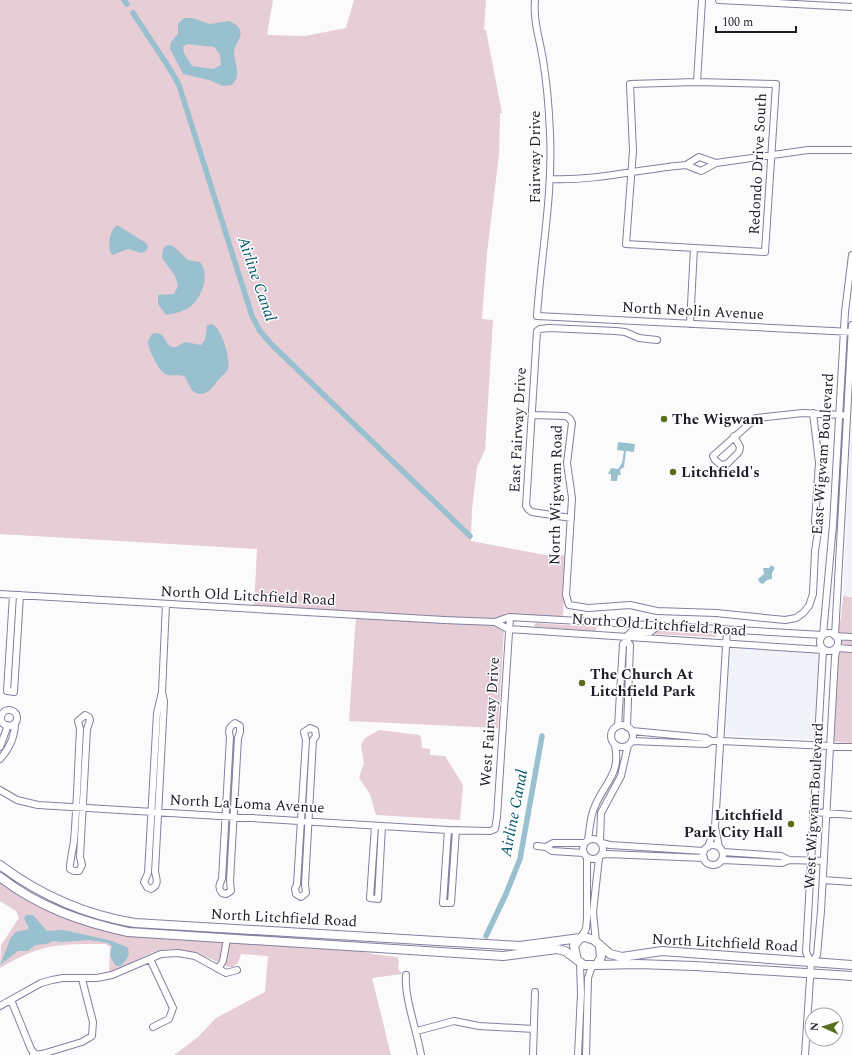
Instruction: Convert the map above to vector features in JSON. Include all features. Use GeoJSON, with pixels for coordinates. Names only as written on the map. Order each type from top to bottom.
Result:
{"type":"FeatureCollection","features":[{"type":"Feature","properties":{"kind":"main road","name":"North Litchfield Road"},"geometry":{"type":"LineString","coordinates":[[0,865],[27,884],[60,901],[92,913],[131,922],[520,946],[581,938]]}},
{"type":"Feature","properties":{"kind":"main road","name":"North Litchfield Road"},"geometry":{"type":"LineString","coordinates":[[0,878],[20,892],[50,908],[100,926],[138,933],[503,956],[557,949],[565,951],[578,961]]}},
{"type":"Feature","properties":{"kind":"main road"},"geometry":{"type":"LineString","coordinates":[[581,938],[590,938],[598,944],[601,957],[594,966],[578,961],[574,946],[581,938]]}},
{"type":"Feature","properties":{"kind":"main road","name":"North Litchfield Road"},"geometry":{"type":"LineString","coordinates":[[598,944],[610,954],[622,957],[662,951],[852,965]]}},
{"type":"Feature","properties":{"kind":"main road","name":"North Litchfield Road"},"geometry":{"type":"LineString","coordinates":[[594,966],[612,964],[659,965],[852,976]]}},
{"type":"Feature","properties":{"kind":"street","name":"Fairway Drive"},"geometry":{"type":"LineString","coordinates":[[535,0],[535,21],[543,58],[549,114],[550,179],[537,316]]}},
{"type":"Feature","properties":{"kind":"street"},"geometry":{"type":"LineString","coordinates":[[690,324],[694,248],[626,244],[632,172],[633,131],[630,84],[697,82],[702,0]]}},
{"type":"Feature","properties":{"kind":"street"},"geometry":{"type":"LineString","coordinates":[[719,0],[852,7]]}},
{"type":"Feature","properties":{"kind":"street","name":"Redondo Drive South"},"geometry":{"type":"LineString","coordinates":[[694,248],[766,252],[776,84],[697,82]]}},
{"type":"Feature","properties":{"kind":"street"},"geometry":{"type":"LineString","coordinates":[[686,165],[701,171],[716,163],[771,154],[808,150],[852,150]]}},
{"type":"Feature","properties":{"kind":"street"},"geometry":{"type":"LineString","coordinates":[[550,179],[594,179],[632,172],[686,165],[701,157],[716,163]]}},
{"type":"Feature","properties":{"kind":"street","name":"East Wigwam Boulevard"},"geometry":{"type":"LineString","coordinates":[[852,255],[852,283]]}},
{"type":"Feature","properties":{"kind":"street","name":"East Wigwam Boulevard"},"geometry":{"type":"LineString","coordinates":[[835,636],[847,415],[849,332],[847,288],[851,275]]}},
{"type":"Feature","properties":{"kind":"street","name":"North Neolin Avenue"},"geometry":{"type":"LineString","coordinates":[[537,316],[849,332]]}},
{"type":"Feature","properties":{"kind":"street","name":"East Wigwam Boulevard"},"geometry":{"type":"LineString","coordinates":[[823,635],[833,525],[839,414],[849,332],[852,325]]}},
{"type":"Feature","properties":{"kind":"street","name":"East Fairway Drive"},"geometry":{"type":"LineString","coordinates":[[571,518],[532,512],[527,507],[536,333],[540,329],[580,329],[623,332],[637,338],[657,340]]}},
{"type":"Feature","properties":{"kind":"street"},"geometry":{"type":"LineString","coordinates":[[734,436],[740,447],[739,453],[727,464],[720,464],[714,456],[734,436],[756,418],[813,413],[847,415]]}},
{"type":"Feature","properties":{"kind":"street","name":"North Wigwam Road"},"geometry":{"type":"LineString","coordinates":[[532,415],[564,416],[572,421],[567,463],[571,491],[571,518],[566,598],[569,605],[588,608],[630,605],[657,612],[716,613],[790,620],[803,614],[811,602],[813,594],[815,551],[818,534],[815,522],[819,469],[813,413]]}},
{"type":"Feature","properties":{"kind":"street","name":"North Old Litchfield Road"},"geometry":{"type":"LineString","coordinates":[[0,594],[494,622],[510,617],[823,635]]}},
{"type":"Feature","properties":{"kind":"street"},"geometry":{"type":"LineString","coordinates":[[12,664],[17,595]]}},
{"type":"Feature","properties":{"kind":"street"},"geometry":{"type":"LineString","coordinates":[[162,692],[164,701],[155,872],[157,882],[155,887],[151,889],[146,887],[144,882],[148,873],[150,812],[157,713],[162,692],[166,604]]}},
{"type":"Feature","properties":{"kind":"street","name":"West Fairway Drive"},"geometry":{"type":"LineString","coordinates":[[495,828],[510,617]]}},
{"type":"Feature","properties":{"kind":"street","name":"North Old Litchfield Road"},"geometry":{"type":"LineString","coordinates":[[494,622],[508,629],[627,639],[726,642],[823,650]]}},
{"type":"Feature","properties":{"kind":"street"},"geometry":{"type":"LineString","coordinates":[[581,938],[586,929],[587,918],[586,841],[595,804],[611,778],[615,768],[617,753],[611,736],[614,729],[618,726],[623,644],[631,632],[650,632],[658,626]]}},
{"type":"Feature","properties":{"kind":"street"},"geometry":{"type":"LineString","coordinates":[[723,860],[715,827],[727,630]]}},
{"type":"Feature","properties":{"kind":"street"},"geometry":{"type":"LineString","coordinates":[[835,636],[838,643],[836,648],[832,652],[823,650],[820,642],[823,635],[830,633],[835,636],[852,637]]}},
{"type":"Feature","properties":{"kind":"street"},"geometry":{"type":"LineString","coordinates":[[598,944],[593,912],[600,856],[604,849],[601,841],[601,813],[622,776],[630,743],[630,645],[627,639]]}},
{"type":"Feature","properties":{"kind":"street"},"geometry":{"type":"LineString","coordinates":[[836,648],[852,649]]}},
{"type":"Feature","properties":{"kind":"street","name":"West Wigwam Boulevard"},"geometry":{"type":"LineString","coordinates":[[805,1055],[811,963],[817,954],[823,880],[829,745],[836,648]]}},
{"type":"Feature","properties":{"kind":"street","name":"West Wigwam Boulevard"},"geometry":{"type":"LineString","coordinates":[[811,963],[806,952],[813,812],[819,745],[823,650]]}},
{"type":"Feature","properties":{"kind":"street"},"geometry":{"type":"LineString","coordinates":[[85,760],[80,808],[73,857],[69,866],[74,871],[79,871],[82,865],[80,857],[81,845],[80,808],[78,760],[80,729],[78,720],[85,715],[89,717],[90,720],[87,729],[85,760]]}},
{"type":"Feature","properties":{"kind":"street"},"geometry":{"type":"LineString","coordinates":[[235,723],[240,726],[236,769],[231,892],[226,894],[222,893],[219,889],[219,884],[222,879],[226,816],[228,732],[230,727],[235,723]]}},
{"type":"Feature","properties":{"kind":"street"},"geometry":{"type":"LineString","coordinates":[[0,759],[7,750],[14,733],[12,724],[0,747],[7,750]]}},
{"type":"Feature","properties":{"kind":"street"},"geometry":{"type":"LineString","coordinates":[[618,726],[630,729],[706,738],[711,741]]}},
{"type":"Feature","properties":{"kind":"street"},"geometry":{"type":"LineString","coordinates":[[310,728],[315,730],[316,736],[313,740],[311,772],[305,884],[307,888],[306,893],[301,897],[296,892],[306,740],[304,732],[310,728]]}},
{"type":"Feature","properties":{"kind":"street"},"geometry":{"type":"LineString","coordinates":[[615,745],[622,747],[630,743],[706,744],[711,741],[720,740],[852,746]]}},
{"type":"Feature","properties":{"kind":"street"},"geometry":{"type":"LineString","coordinates":[[154,757],[161,757]]}},
{"type":"Feature","properties":{"kind":"street"},"geometry":{"type":"LineString","coordinates":[[78,760],[85,760]]}},
{"type":"Feature","properties":{"kind":"street"},"geometry":{"type":"LineString","coordinates":[[228,768],[236,769]]}},
{"type":"Feature","properties":{"kind":"street"},"geometry":{"type":"LineString","coordinates":[[304,772],[311,772]]}},
{"type":"Feature","properties":{"kind":"street","name":"North La Loma Avenue"},"geometry":{"type":"LineString","coordinates":[[0,790],[17,800],[27,803],[80,808],[308,820],[374,826],[448,830],[486,831],[495,828]]}},
{"type":"Feature","properties":{"kind":"street"},"geometry":{"type":"LineString","coordinates":[[813,812],[852,815]]}},
{"type":"Feature","properties":{"kind":"street"},"geometry":{"type":"LineString","coordinates":[[374,826],[370,898],[378,898],[382,826]]}},
{"type":"Feature","properties":{"kind":"street"},"geometry":{"type":"LineString","coordinates":[[715,827],[704,858],[706,863],[713,866],[718,865],[723,860],[782,863],[789,860],[824,861]]}},
{"type":"Feature","properties":{"kind":"street"},"geometry":{"type":"LineString","coordinates":[[448,830],[443,903],[451,903],[456,830]]}},
{"type":"Feature","properties":{"kind":"street"},"geometry":{"type":"LineString","coordinates":[[546,847],[553,843],[586,841],[593,838],[610,845],[706,849],[714,845],[721,849],[782,856],[789,860]]}},
{"type":"Feature","properties":{"kind":"street"},"geometry":{"type":"LineString","coordinates":[[74,845],[81,845]]}},
{"type":"Feature","properties":{"kind":"street"},"geometry":{"type":"LineString","coordinates":[[537,846],[546,847],[552,851],[586,855],[592,859],[607,854],[704,858]]}},
{"type":"Feature","properties":{"kind":"street"},"geometry":{"type":"LineString","coordinates":[[149,851],[156,851]]}},
{"type":"Feature","properties":{"kind":"street"},"geometry":{"type":"LineString","coordinates":[[223,856],[232,856]]}},
{"type":"Feature","properties":{"kind":"street"},"geometry":{"type":"LineString","coordinates":[[299,860],[306,860]]}},
{"type":"Feature","properties":{"kind":"street"},"geometry":{"type":"LineString","coordinates":[[372,863],[380,864]]}},
{"type":"Feature","properties":{"kind":"street"},"geometry":{"type":"LineString","coordinates":[[445,867],[453,867]]}},
{"type":"Feature","properties":{"kind":"street"},"geometry":{"type":"LineString","coordinates":[[823,880],[852,882]]}},
{"type":"Feature","properties":{"kind":"street"},"geometry":{"type":"LineString","coordinates":[[218,969],[223,961],[227,939]]}},
{"type":"Feature","properties":{"kind":"street"},"geometry":{"type":"LineString","coordinates":[[0,1006],[41,983],[64,978],[82,979],[112,975],[161,954],[178,953],[195,956],[226,973],[237,970]]}},
{"type":"Feature","properties":{"kind":"street"},"geometry":{"type":"LineString","coordinates":[[150,959],[173,1008],[169,1018],[153,1027]]}},
{"type":"Feature","properties":{"kind":"street"},"geometry":{"type":"LineString","coordinates":[[578,961],[581,994],[578,1055]]}},
{"type":"Feature","properties":{"kind":"street"},"geometry":{"type":"LineString","coordinates":[[586,1055],[588,978],[594,966]]}},
{"type":"Feature","properties":{"kind":"street"},"geometry":{"type":"LineString","coordinates":[[406,975],[406,993],[417,1031],[421,1055]]}},
{"type":"Feature","properties":{"kind":"street"},"geometry":{"type":"LineString","coordinates":[[11,1000],[34,1054],[42,1054],[82,1042],[92,1036],[93,1022],[82,979]]}},
{"type":"Feature","properties":{"kind":"street"},"geometry":{"type":"LineString","coordinates":[[534,992],[534,1055]]}},
{"type":"Feature","properties":{"kind":"street"},"geometry":{"type":"LineString","coordinates":[[417,1031],[454,1021],[479,1026],[534,1029]]}},
{"type":"Feature","properties":{"kind":"shaded area"},"geometry":{"type":"Polygon","coordinates":[[[0,0],[273,0],[267,35],[305,36],[346,28],[354,0],[486,0],[484,30],[486,30],[502,113],[500,113],[499,155],[487,253],[482,319],[493,320],[485,450],[477,467],[472,510],[471,541],[551,556],[566,555],[563,617],[505,613],[498,728],[349,721],[356,616],[254,609],[257,549],[0,534],[0,0]]]}},
{"type":"Feature","properties":{"kind":"shaded area"},"geometry":{"type":"Polygon","coordinates":[[[852,366],[852,596],[843,596],[849,460],[848,423],[852,366]]]}},
{"type":"Feature","properties":{"kind":"shaded area"},"geometry":{"type":"Polygon","coordinates":[[[843,596],[852,597],[852,743],[835,742],[832,736],[839,624],[843,596]]]}},
{"type":"Feature","properties":{"kind":"shaded area"},"geometry":{"type":"Polygon","coordinates":[[[536,623],[595,627],[597,629],[595,631],[535,627],[534,625],[536,623]]]}},
{"type":"Feature","properties":{"kind":"shaded area"},"geometry":{"type":"Polygon","coordinates":[[[651,630],[715,634],[717,636],[651,634],[651,630]]]}},
{"type":"Feature","properties":{"kind":"shaded area"},"geometry":{"type":"Polygon","coordinates":[[[729,646],[818,652],[820,661],[814,740],[724,735],[729,646]]]}},
{"type":"Feature","properties":{"kind":"shaded area"},"geometry":{"type":"Polygon","coordinates":[[[379,730],[419,735],[421,737],[422,748],[430,749],[430,755],[445,756],[463,785],[460,820],[376,815],[370,794],[359,778],[364,763],[361,745],[365,738],[379,730]]]}},
{"type":"Feature","properties":{"kind":"shaded area"},"geometry":{"type":"Polygon","coordinates":[[[0,882],[99,929],[352,949],[373,954],[397,957],[399,960],[398,968],[402,974],[372,978],[391,1055],[174,1055],[197,1038],[216,1018],[265,992],[268,956],[241,954],[238,963],[233,967],[229,967],[190,952],[170,949],[160,950],[109,972],[110,947],[106,944],[76,944],[40,949],[0,968],[1,945],[19,918],[16,911],[0,901],[0,882]]]}},
{"type":"Feature","properties":{"kind":"water"},"geometry":{"type":"Polygon","coordinates":[[[184,18],[192,18],[210,24],[229,21],[240,29],[240,37],[234,51],[237,74],[232,85],[223,86],[209,80],[183,74],[170,49],[171,42],[178,34],[178,24],[184,18]],[[187,44],[183,47],[184,53],[192,66],[213,69],[221,65],[220,54],[214,47],[187,44]]]}},
{"type":"Feature","properties":{"kind":"water"},"geometry":{"type":"Polygon","coordinates":[[[117,225],[146,243],[148,247],[146,251],[141,253],[128,249],[112,255],[109,244],[112,231],[117,225]]]}},
{"type":"Feature","properties":{"kind":"water"},"geometry":{"type":"Polygon","coordinates":[[[167,245],[173,246],[188,260],[200,262],[205,274],[203,287],[192,305],[182,311],[166,315],[158,304],[158,295],[174,294],[178,286],[175,276],[162,258],[163,249],[167,245]]]}},
{"type":"Feature","properties":{"kind":"water"},"geometry":{"type":"Polygon","coordinates":[[[212,324],[219,331],[222,337],[227,351],[229,364],[226,372],[210,390],[204,394],[200,394],[192,390],[184,376],[169,375],[163,372],[151,353],[148,341],[152,334],[159,333],[171,347],[176,347],[185,342],[201,345],[205,340],[207,325],[212,324]]]}},
{"type":"Feature","properties":{"kind":"water"},"geometry":{"type":"Polygon","coordinates":[[[618,442],[635,444],[634,452],[626,451],[624,467],[620,470],[621,475],[618,475],[617,481],[611,481],[611,474],[608,474],[611,468],[618,469],[622,463],[624,451],[617,450],[618,442]]]}},
{"type":"Feature","properties":{"kind":"water"},"geometry":{"type":"Polygon","coordinates":[[[771,565],[775,568],[772,573],[772,579],[767,580],[763,584],[760,583],[758,579],[764,574],[763,568],[769,568],[771,565]]]}},
{"type":"Feature","properties":{"kind":"water"},"geometry":{"type":"Polygon","coordinates":[[[26,915],[33,915],[47,931],[63,930],[109,940],[127,947],[129,953],[128,956],[121,966],[116,966],[110,956],[112,946],[108,943],[90,940],[62,942],[53,941],[46,944],[35,945],[28,951],[18,951],[0,965],[11,937],[16,932],[29,929],[24,918],[26,915]]]}},
{"type":"Feature","properties":{"kind":"waterway","name":"Airline Canal"},"geometry":{"type":"LineString","coordinates":[[124,0],[127,4]]}},
{"type":"Feature","properties":{"kind":"waterway","name":"Airline Canal"},"geometry":{"type":"LineString","coordinates":[[133,13],[179,85],[252,316],[260,331],[271,344],[470,536]]}},
{"type":"Feature","properties":{"kind":"waterway","name":"Airline Canal"},"geometry":{"type":"LineString","coordinates":[[486,936],[506,894],[520,859],[542,736]]}},
{"type":"Feature","properties":{"kind":"place","name":"The Wigwam"},"geometry":{"type":"Point","coordinates":[664,419]}},
{"type":"Feature","properties":{"kind":"place","name":"Litchfield's"},"geometry":{"type":"Point","coordinates":[673,472]}},
{"type":"Feature","properties":{"kind":"place","name":"The Church At Litchfield Park"},"geometry":{"type":"Point","coordinates":[582,683]}},
{"type":"Feature","properties":{"kind":"place","name":"Litchfield Park City Hall"},"geometry":{"type":"Point","coordinates":[791,824]}}]}
